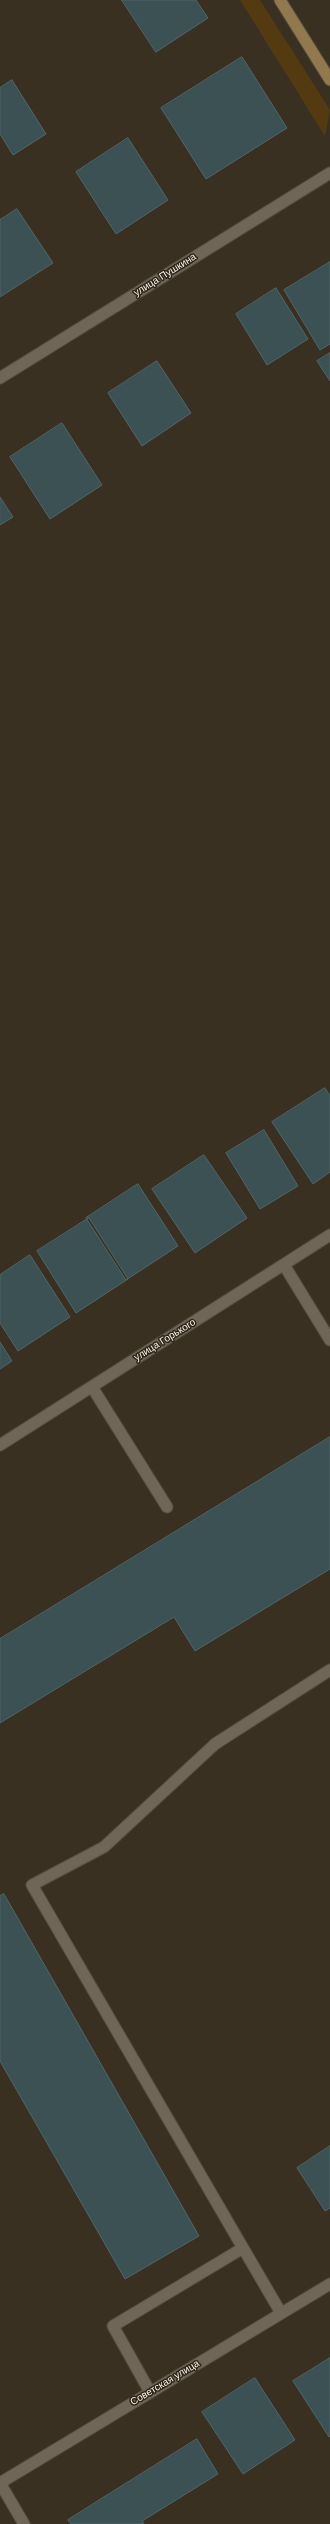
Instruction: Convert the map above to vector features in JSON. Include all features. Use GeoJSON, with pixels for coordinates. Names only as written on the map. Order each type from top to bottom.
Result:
{"type":"FeatureCollection","features":[{"type":"Feature","properties":{"kind":"main road"},"geometry":{"type":"LineString","coordinates":[[280,0],[330,80]]}},
{"type":"Feature","properties":{"kind":"street","name":"улица Пушкина"},"geometry":{"type":"LineString","coordinates":[[0,378],[330,173]]}},
{"type":"Feature","properties":{"kind":"street","name":"улица Горького"},"geometry":{"type":"LineString","coordinates":[[0,1445],[330,1235]]}},
{"type":"Feature","properties":{"kind":"street"},"geometry":{"type":"LineString","coordinates":[[284,1265],[330,1340]]}},
{"type":"Feature","properties":{"kind":"street"},"geometry":{"type":"LineString","coordinates":[[92,1387],[167,1507]]}},
{"type":"Feature","properties":{"kind":"street"},"geometry":{"type":"LineString","coordinates":[[281,2313],[32,1885],[104,1847],[215,1744],[330,1670]]}},
{"type":"Feature","properties":{"kind":"street"},"geometry":{"type":"LineString","coordinates":[[150,2392],[113,2326],[243,2248]]}},
{"type":"Feature","properties":{"kind":"street","name":"Советская улица"},"geometry":{"type":"LineString","coordinates":[[0,2483],[330,2284]]}},
{"type":"Feature","properties":{"kind":"street"},"geometry":{"type":"LineString","coordinates":[[0,2483],[24,2524]]}},
{"type":"Feature","properties":{"kind":"shaded area"},"geometry":{"type":"Polygon","coordinates":[[[240,0],[260,0],[330,110],[325,136],[240,0]]]}},
{"type":"Feature","properties":{"kind":"building"},"geometry":{"type":"Polygon","coordinates":[[[122,0],[196,0],[208,18],[156,52],[122,0]]]}},
{"type":"Feature","properties":{"kind":"building"},"geometry":{"type":"Polygon","coordinates":[[[242,57],[287,128],[206,179],[161,108],[242,57]]]}},
{"type":"Feature","properties":{"kind":"building"},"geometry":{"type":"Polygon","coordinates":[[[12,80],[46,134],[13,155],[0,134],[0,88],[12,80]]]}},
{"type":"Feature","properties":{"kind":"building"},"geometry":{"type":"Polygon","coordinates":[[[128,138],[168,200],[116,234],[76,172],[128,138]]]}},
{"type":"Feature","properties":{"kind":"building"},"geometry":{"type":"Polygon","coordinates":[[[17,209],[53,263],[0,297],[0,220],[17,209]]]}},
{"type":"Feature","properties":{"kind":"building"},"geometry":{"type":"Polygon","coordinates":[[[330,262],[330,344],[320,350],[284,290],[330,262]]]}},
{"type":"Feature","properties":{"kind":"building"},"geometry":{"type":"Polygon","coordinates":[[[276,288],[308,339],[267,365],[236,314],[276,288]]]}},
{"type":"Feature","properties":{"kind":"building"},"geometry":{"type":"Polygon","coordinates":[[[330,353],[330,381],[317,361],[330,353]]]}},
{"type":"Feature","properties":{"kind":"building"},"geometry":{"type":"Polygon","coordinates":[[[157,361],[191,413],[142,446],[108,393],[157,361]]]}},
{"type":"Feature","properties":{"kind":"building"},"geometry":{"type":"Polygon","coordinates":[[[62,423],[102,485],[50,519],[10,457],[62,423]]]}},
{"type":"Feature","properties":{"kind":"building"},"geometry":{"type":"Polygon","coordinates":[[[0,497],[13,517],[0,525],[0,497]]]}},
{"type":"Feature","properties":{"kind":"building"},"geometry":{"type":"Polygon","coordinates":[[[325,1088],[330,1096],[330,1172],[313,1184],[272,1122],[325,1088]]]}},
{"type":"Feature","properties":{"kind":"building"},"geometry":{"type":"Polygon","coordinates":[[[264,1130],[298,1186],[260,1209],[226,1153],[264,1130]]]}},
{"type":"Feature","properties":{"kind":"building"},"geometry":{"type":"Polygon","coordinates":[[[204,1155],[247,1218],[195,1253],[152,1189],[204,1155]]]}},
{"type":"Feature","properties":{"kind":"building"},"geometry":{"type":"Polygon","coordinates":[[[138,1184],[178,1246],[126,1280],[86,1218],[138,1184]]]}},
{"type":"Feature","properties":{"kind":"building"},"geometry":{"type":"Polygon","coordinates":[[[89,1218],[128,1279],[76,1313],[37,1251],[89,1218]]]}},
{"type":"Feature","properties":{"kind":"building"},"geometry":{"type":"Polygon","coordinates":[[[30,1255],[70,1317],[18,1351],[0,1323],[0,1275],[30,1255]]]}},
{"type":"Feature","properties":{"kind":"building"},"geometry":{"type":"Polygon","coordinates":[[[0,1342],[12,1361],[0,1369],[0,1342]]]}},
{"type":"Feature","properties":{"kind":"building"},"geometry":{"type":"Polygon","coordinates":[[[330,1437],[330,1569],[195,1651],[174,1617],[0,1723],[0,1639],[330,1437]]]}},
{"type":"Feature","properties":{"kind":"building"},"geometry":{"type":"Polygon","coordinates":[[[4,1894],[199,2236],[125,2279],[0,2061],[0,1896],[4,1894]]]}},
{"type":"Feature","properties":{"kind":"building"},"geometry":{"type":"Polygon","coordinates":[[[330,2146],[330,2208],[325,2211],[297,2168],[330,2146]]]}},
{"type":"Feature","properties":{"kind":"building"},"geometry":{"type":"Polygon","coordinates":[[[330,2358],[330,2436],[329,2437],[293,2381],[330,2358]]]}},
{"type":"Feature","properties":{"kind":"building"},"geometry":{"type":"Polygon","coordinates":[[[255,2378],[295,2440],[243,2474],[202,2412],[255,2378]]]}},
{"type":"Feature","properties":{"kind":"building"},"geometry":{"type":"Polygon","coordinates":[[[197,2439],[218,2474],[142,2521],[144,2524],[71,2524],[68,2520],[197,2439]]]}}]}
